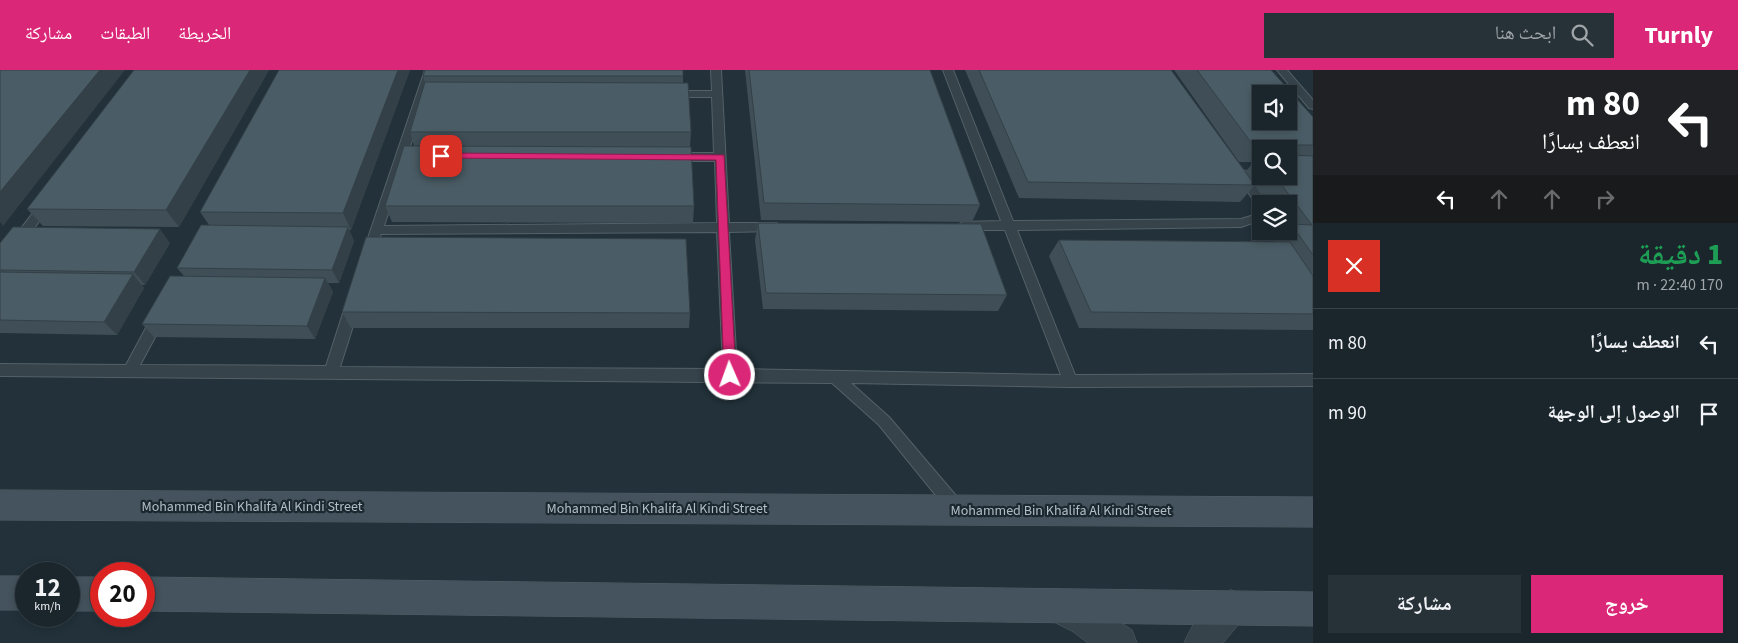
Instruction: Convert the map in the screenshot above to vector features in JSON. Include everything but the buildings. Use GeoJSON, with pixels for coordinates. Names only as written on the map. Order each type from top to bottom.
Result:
{"type":"FeatureCollection","features":[{"type":"Feature","properties":{"kind":"main road","name":"Mohammed Bin Khalifa Al Kindi Street"},"geometry":{"type":"LineString","coordinates":[[0,505],[1313,512]]}},
{"type":"Feature","properties":{"kind":"main road"},"geometry":{"type":"LineString","coordinates":[[0,593],[15,593]]}},
{"type":"Feature","properties":{"kind":"main road"},"geometry":{"type":"LineString","coordinates":[[155,594],[1313,609]]}},
{"type":"Feature","properties":{"kind":"street"},"geometry":{"type":"LineString","coordinates":[[1056,605],[1084,619],[1119,643]]}},
{"type":"Feature","properties":{"kind":"street"},"geometry":{"type":"LineString","coordinates":[[1202,643],[1216,622],[1231,607]]}},
{"type":"Feature","properties":{"kind":"lane"},"geometry":{"type":"LineString","coordinates":[[371,248],[406,156],[426,96],[430,70]]}},
{"type":"Feature","properties":{"kind":"lane"},"geometry":{"type":"LineString","coordinates":[[716,70],[730,375]]}},
{"type":"Feature","properties":{"kind":"lane"},"geometry":{"type":"LineString","coordinates":[[948,70],[1070,381]]}},
{"type":"Feature","properties":{"kind":"lane"},"geometry":{"type":"LineString","coordinates":[[1282,70],[1313,106]]}},
{"type":"Feature","properties":{"kind":"lane"},"geometry":{"type":"LineString","coordinates":[[658,94],[718,94]]}},
{"type":"Feature","properties":{"kind":"lane"},"geometry":{"type":"LineString","coordinates":[[661,157],[721,157]]}},
{"type":"Feature","properties":{"kind":"lane"},"geometry":{"type":"LineString","coordinates":[[1234,164],[1256,195]]}},
{"type":"Feature","properties":{"kind":"lane"},"geometry":{"type":"LineString","coordinates":[[0,265],[53,195]]}},
{"type":"Feature","properties":{"kind":"lane"},"geometry":{"type":"LineString","coordinates":[[950,226],[1241,223],[1252,221]]}},
{"type":"Feature","properties":{"kind":"lane"},"geometry":{"type":"LineString","coordinates":[[377,230],[793,227]]}},
{"type":"Feature","properties":{"kind":"lane"},"geometry":{"type":"LineString","coordinates":[[331,372],[355,296]]}},
{"type":"Feature","properties":{"kind":"lane"},"geometry":{"type":"LineString","coordinates":[[130,371],[166,302]]}},
{"type":"Feature","properties":{"kind":"lane"},"geometry":{"type":"LineString","coordinates":[[0,370],[730,375],[1070,381],[1313,380]]}},
{"type":"Feature","properties":{"kind":"lane"},"geometry":{"type":"LineString","coordinates":[[836,378],[884,421],[957,509]]}},
{"type":"Feature","properties":{"kind":"route"},"geometry":{"type":"LineString","coordinates":[[441,156],[721,157],[730,375]]}}]}
